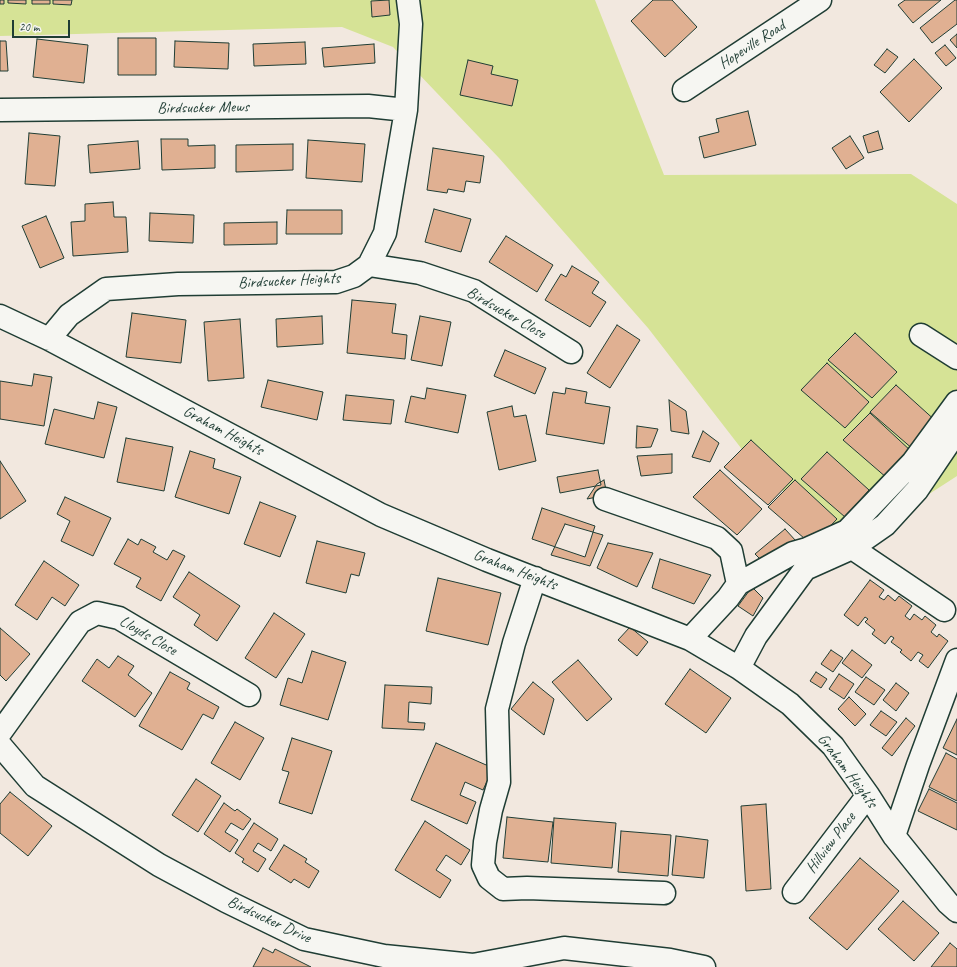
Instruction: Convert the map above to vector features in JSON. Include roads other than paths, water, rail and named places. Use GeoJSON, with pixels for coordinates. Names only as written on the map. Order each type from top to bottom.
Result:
{"type":"FeatureCollection","features":[{"type":"Feature","properties":{"kind":"street","name":"Birdsucker Heights"},"geometry":{"type":"LineString","coordinates":[[49,339],[69,315],[106,289],[178,284],[336,282],[354,276],[369,265],[385,233],[406,110],[411,24],[408,0]]}},
{"type":"Feature","properties":{"kind":"street","name":"Hopeville Road"},"geometry":{"type":"LineString","coordinates":[[684,90],[820,0]]}},
{"type":"Feature","properties":{"kind":"street","name":"Birdsucker Mews"},"geometry":{"type":"LineString","coordinates":[[0,110],[368,106],[406,110]]}},
{"type":"Feature","properties":{"kind":"street","name":"Birdsucker Close"},"geometry":{"type":"LineString","coordinates":[[369,265],[420,273],[474,291],[571,352]]}},
{"type":"Feature","properties":{"kind":"street","name":"Graham Heights"},"geometry":{"type":"LineString","coordinates":[[0,316],[49,339],[381,516],[487,560],[690,639],[740,668],[790,704],[833,746],[868,795],[894,836],[957,912]]}},
{"type":"Feature","properties":{"kind":"street"},"geometry":{"type":"LineString","coordinates":[[921,335],[957,358]]}},
{"type":"Feature","properties":{"kind":"street"},"geometry":{"type":"LineString","coordinates":[[690,639],[728,598],[738,584],[793,553],[807,549],[847,531],[913,462],[957,402]]}},
{"type":"Feature","properties":{"kind":"street"},"geometry":{"type":"LineString","coordinates":[[740,668],[756,636],[805,569],[852,548],[885,524],[900,510],[917,490],[957,431]]}},
{"type":"Feature","properties":{"kind":"street"},"geometry":{"type":"LineString","coordinates":[[605,499],[717,538],[731,551],[738,584]]}},
{"type":"Feature","properties":{"kind":"street"},"geometry":{"type":"LineString","coordinates":[[852,548],[944,610]]}},
{"type":"Feature","properties":{"kind":"street"},"geometry":{"type":"LineString","coordinates":[[535,578],[514,644],[497,709],[499,782],[491,810],[485,842],[483,865],[489,878],[503,889],[664,893]]}},
{"type":"Feature","properties":{"kind":"street","name":"Lloyds Close"},"geometry":{"type":"LineString","coordinates":[[0,733],[80,622],[97,612],[119,618],[248,696]]}},
{"type":"Feature","properties":{"kind":"street"},"geometry":{"type":"LineString","coordinates":[[894,836],[918,764],[957,660]]}},
{"type":"Feature","properties":{"kind":"street","name":"Birdsucker Drive"},"geometry":{"type":"LineString","coordinates":[[0,744],[35,786],[159,865],[226,901],[304,939],[384,956],[473,965],[564,948],[670,960],[704,967]]}},
{"type":"Feature","properties":{"kind":"street","name":"Hillview Place"},"geometry":{"type":"LineString","coordinates":[[794,892],[868,795]]}}]}
